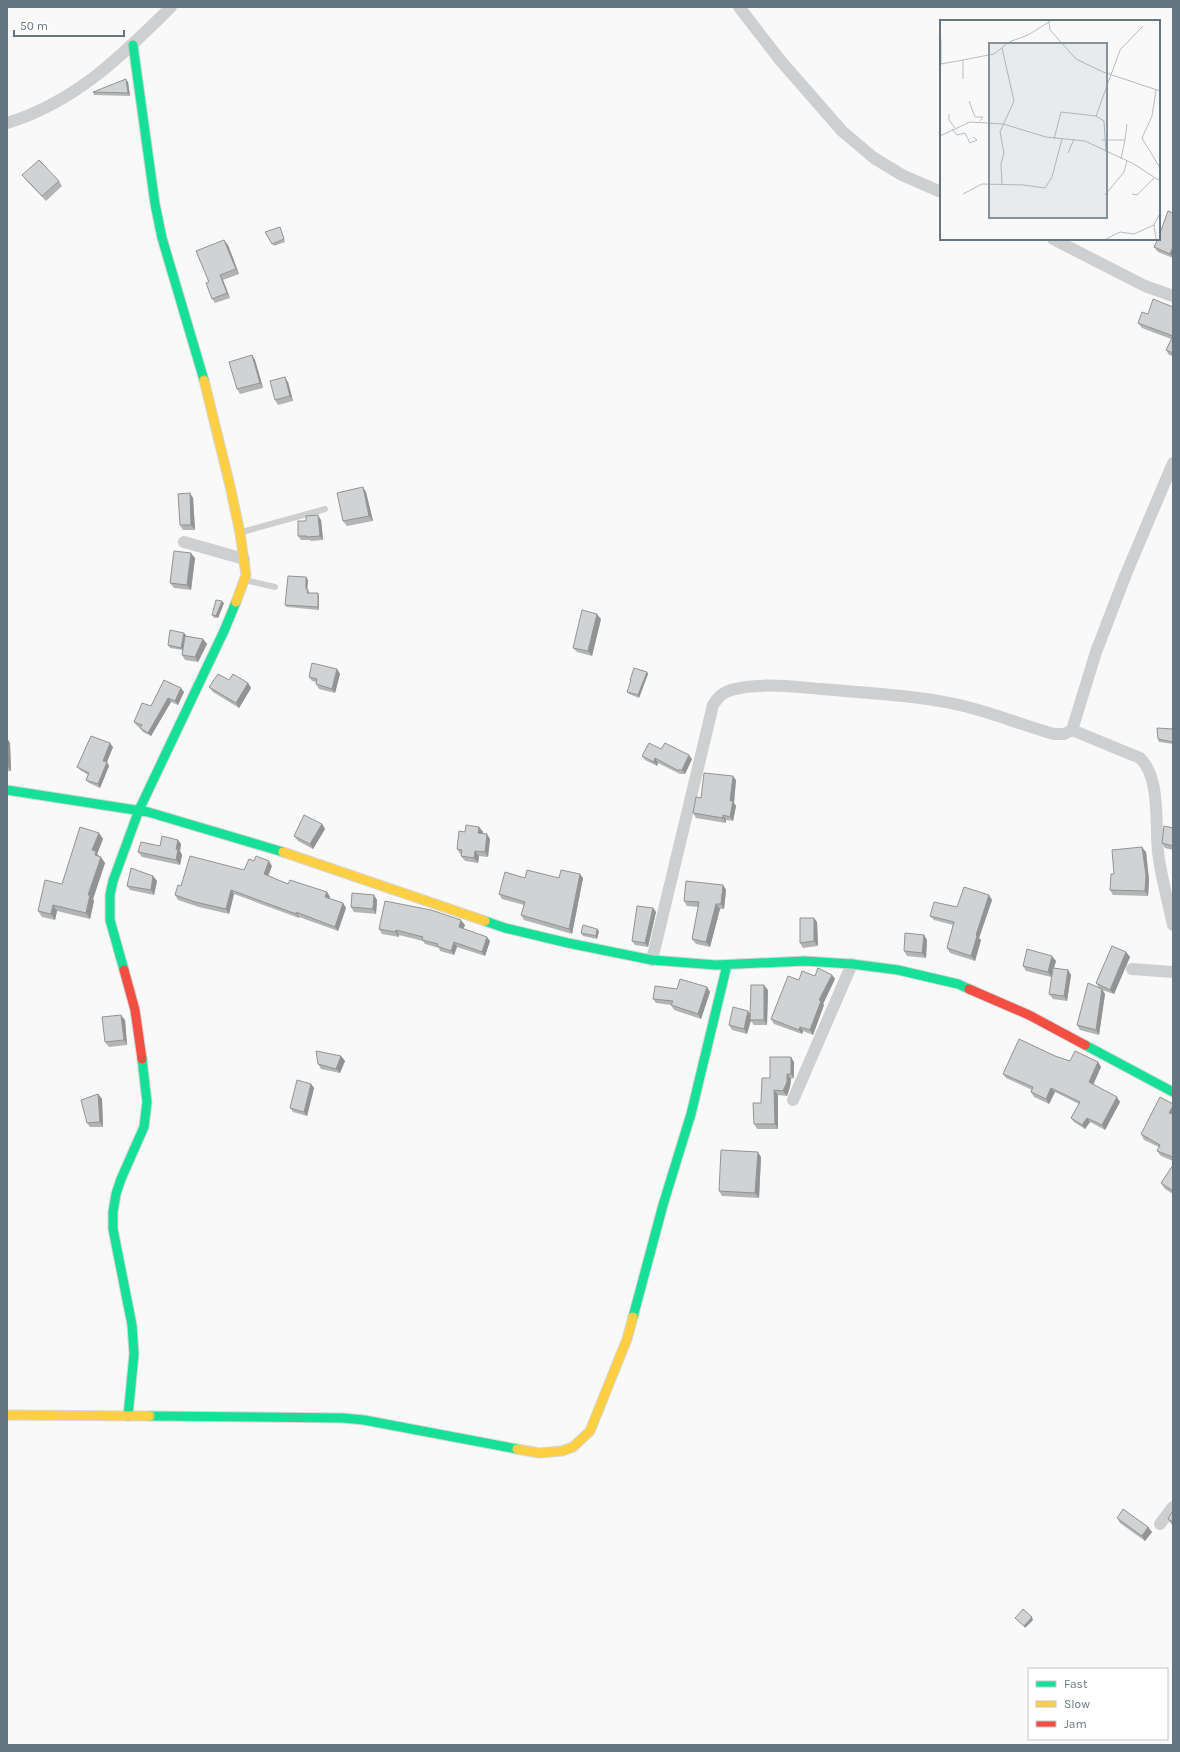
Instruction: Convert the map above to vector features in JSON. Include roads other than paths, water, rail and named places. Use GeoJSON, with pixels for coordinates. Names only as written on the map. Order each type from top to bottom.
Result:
{"type":"FeatureCollection","features":[{"type":"Feature","properties":{"kind":"street"},"geometry":{"type":"LineString","coordinates":[[7,123],[52,106],[79,89],[133,45],[171,7]]}},
{"type":"Feature","properties":{"kind":"street"},"geometry":{"type":"LineString","coordinates":[[739,7],[780,60],[842,131],[874,158],[902,175],[940,192]]}},
{"type":"Feature","properties":{"kind":"street"},"geometry":{"type":"LineString","coordinates":[[128,1416],[134,1354],[132,1325],[113,1229],[113,1212],[116,1194],[121,1180],[144,1127],[147,1102],[136,1018],[110,920],[109,908],[113,881],[139,810],[224,631],[245,580],[246,569],[240,533],[201,368],[162,238],[155,204],[133,45]]}},
{"type":"Feature","properties":{"kind":"street"},"geometry":{"type":"LineString","coordinates":[[1055,240],[1145,286],[1173,296]]}},
{"type":"Feature","properties":{"kind":"street"},"geometry":{"type":"LineString","coordinates":[[652,960],[713,705],[718,696],[743,688],[777,687],[874,692],[955,704],[984,711],[1054,734],[1064,734],[1072,730],[1096,652],[1126,574],[1173,463]]}},
{"type":"Feature","properties":{"kind":"street"},"geometry":{"type":"LineString","coordinates":[[184,542],[244,559]]}},
{"type":"Feature","properties":{"kind":"street"},"geometry":{"type":"LineString","coordinates":[[1072,730],[1140,758],[1149,768],[1154,785],[1158,853],[1173,925]]}},
{"type":"Feature","properties":{"kind":"street"},"geometry":{"type":"LineString","coordinates":[[7,790],[139,810],[268,847],[505,928],[568,943],[652,960],[727,965],[805,961],[852,964],[898,970],[958,984],[1029,1015],[1173,1092]]}},
{"type":"Feature","properties":{"kind":"street"},"geometry":{"type":"LineString","coordinates":[[793,1100],[852,964]]}},
{"type":"Feature","properties":{"kind":"street"},"geometry":{"type":"LineString","coordinates":[[7,1414],[316,1418],[357,1420],[539,1453],[564,1452],[579,1443],[590,1431],[627,1339],[663,1205],[691,1114],[727,965]]}},
{"type":"Feature","properties":{"kind":"street"},"geometry":{"type":"LineString","coordinates":[[1132,969],[1173,972]]}},
{"type":"Feature","properties":{"kind":"street"},"geometry":{"type":"LineString","coordinates":[[1160,1524],[1173,1507]]}},
{"type":"Feature","properties":{"kind":"lane"},"geometry":{"type":"LineString","coordinates":[[240,533],[325,509]]}},
{"type":"Feature","properties":{"kind":"lane"},"geometry":{"type":"LineString","coordinates":[[245,580],[275,587]]}}]}
